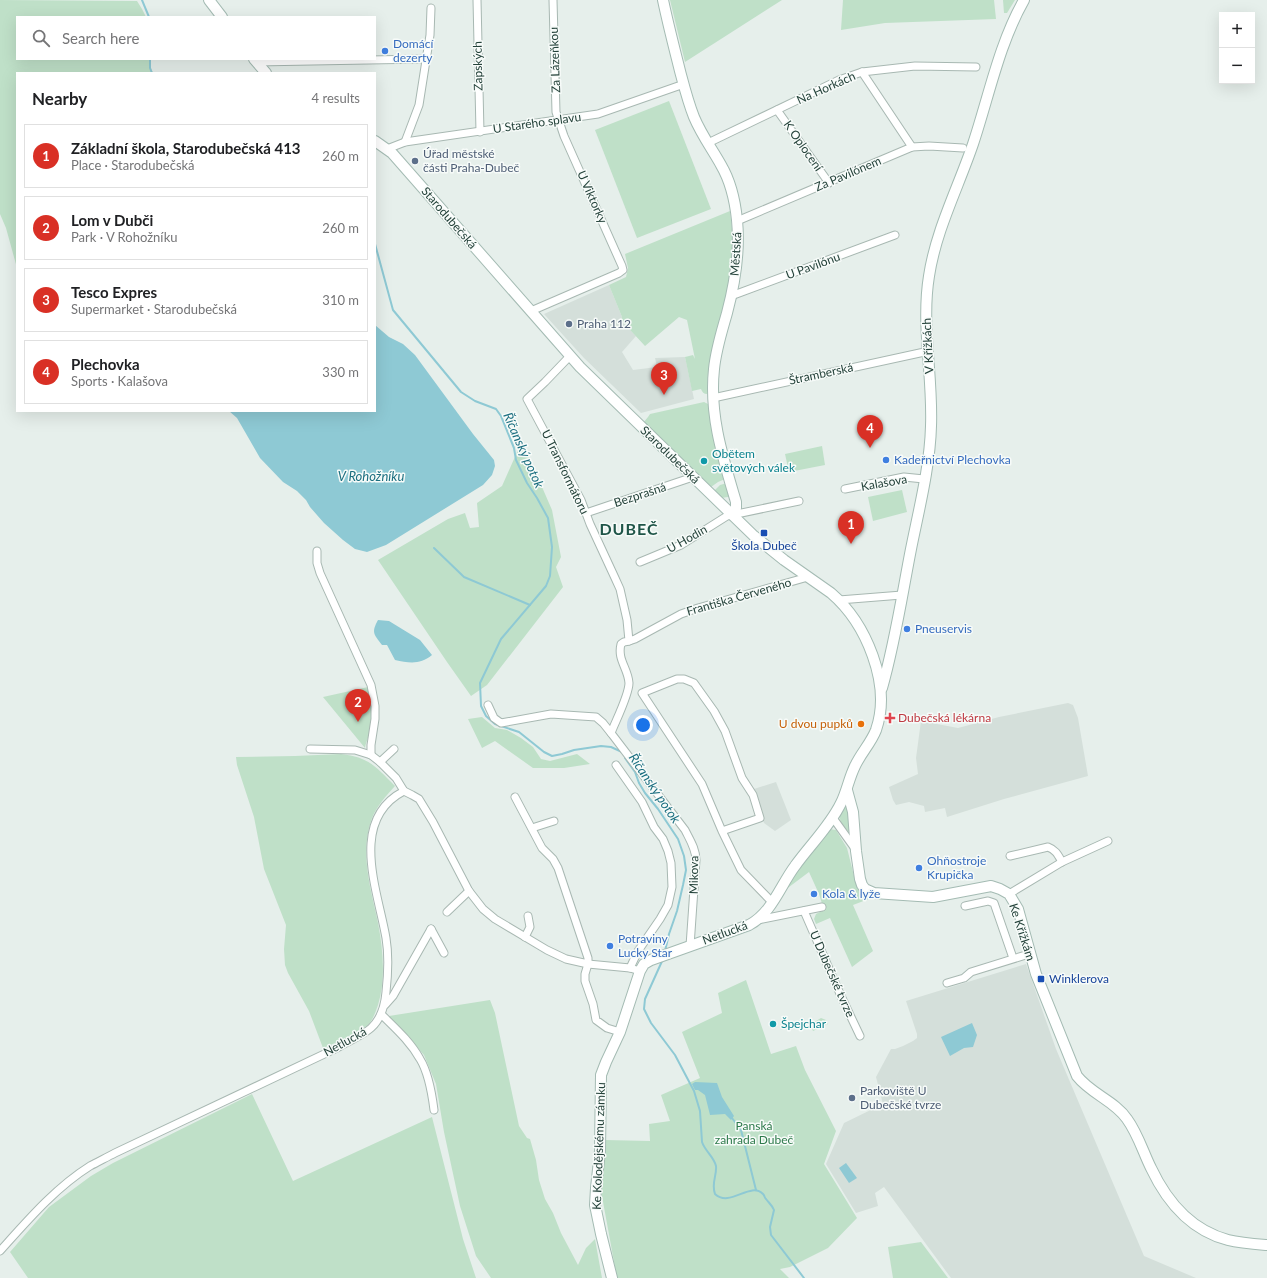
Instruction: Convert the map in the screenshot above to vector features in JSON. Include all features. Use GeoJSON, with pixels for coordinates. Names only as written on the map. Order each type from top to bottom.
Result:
{"type":"FeatureCollection","features":[{"type":"Feature","properties":{"kind":"street"},"geometry":{"type":"LineString","coordinates":[[210,0],[221,16]]}},
{"type":"Feature","properties":{"kind":"street","name":"Zapských"},"geometry":{"type":"LineString","coordinates":[[477,0],[480,132]]}},
{"type":"Feature","properties":{"kind":"street","name":"Za Lázeňkou"},"geometry":{"type":"LineString","coordinates":[[553,0],[556,112],[558,119]]}},
{"type":"Feature","properties":{"kind":"street","name":"Městská"},"geometry":{"type":"LineString","coordinates":[[663,0],[671,38],[694,115],[729,181],[737,221],[737,260],[731,296],[714,367],[712,398],[720,449],[736,502],[736,508],[733,515]]}},
{"type":"Feature","properties":{"kind":"street","name":"V Křížkách"},"geometry":{"type":"LineString","coordinates":[[881,692],[888,665],[924,479],[931,427],[927,303],[929,276],[946,213],[972,146],[1006,40],[1024,0]]}},
{"type":"Feature","properties":{"kind":"street"},"geometry":{"type":"LineString","coordinates":[[405,142],[419,105],[430,35],[431,8]]}},
{"type":"Feature","properties":{"kind":"street"},"geometry":{"type":"LineString","coordinates":[[376,59],[426,58]]}},
{"type":"Feature","properties":{"kind":"street"},"geometry":{"type":"LineString","coordinates":[[255,61],[312,60]]}},
{"type":"Feature","properties":{"kind":"street"},"geometry":{"type":"LineString","coordinates":[[255,61],[265,72]]}},
{"type":"Feature","properties":{"kind":"street","name":"Na Horkách"},"geometry":{"type":"LineString","coordinates":[[708,143],[839,80],[862,72],[914,66],[976,67]]}},
{"type":"Feature","properties":{"kind":"street"},"geometry":{"type":"LineString","coordinates":[[862,72],[912,146]]}},
{"type":"Feature","properties":{"kind":"street","name":"U Starého splavu"},"geometry":{"type":"LineString","coordinates":[[387,149],[405,142],[598,114],[684,84]]}},
{"type":"Feature","properties":{"kind":"street","name":"K Oplocení"},"geometry":{"type":"LineString","coordinates":[[777,110],[829,183]]}},
{"type":"Feature","properties":{"kind":"street","name":"U Viktorky"},"geometry":{"type":"LineString","coordinates":[[531,312],[623,270],[564,136],[558,119]]}},
{"type":"Feature","properties":{"kind":"street","name":"Starodubečská"},"geometry":{"type":"LineString","coordinates":[[376,142],[396,157],[570,356],[603,390],[775,554],[808,576],[839,600],[859,625],[874,661],[881,692],[876,731],[872,740],[854,767],[847,790]]}},
{"type":"Feature","properties":{"kind":"street","name":"Za Pavilónem"},"geometry":{"type":"LineString","coordinates":[[737,221],[829,183],[912,146],[963,148]]}},
{"type":"Feature","properties":{"kind":"street","name":"U Pavilónu"},"geometry":{"type":"LineString","coordinates":[[731,296],[895,235]]}},
{"type":"Feature","properties":{"kind":"street","name":"Štramberská"},"geometry":{"type":"LineString","coordinates":[[712,398],[928,351]]}},
{"type":"Feature","properties":{"kind":"street","name":"U Transformátoru"},"geometry":{"type":"LineString","coordinates":[[570,356],[527,399],[580,496],[586,513],[620,589],[627,620],[629,641]]}},
{"type":"Feature","properties":{"kind":"street","name":"Bezprašná"},"geometry":{"type":"LineString","coordinates":[[586,513],[693,477]]}},
{"type":"Feature","properties":{"kind":"street","name":"Kalašova"},"geometry":{"type":"LineString","coordinates":[[844,490],[904,477],[924,479]]}},
{"type":"Feature","properties":{"kind":"street"},"geometry":{"type":"LineString","coordinates":[[733,515],[799,501]]}},
{"type":"Feature","properties":{"kind":"street","name":"U Hodin"},"geometry":{"type":"LineString","coordinates":[[640,562],[681,545],[727,516],[733,515]]}},
{"type":"Feature","properties":{"kind":"street"},"geometry":{"type":"LineString","coordinates":[[317,551],[317,563],[320,573],[371,685],[375,706],[371,755]]}},
{"type":"Feature","properties":{"kind":"street","name":"Františka Červeného"},"geometry":{"type":"LineString","coordinates":[[629,641],[681,614],[808,576]]}},
{"type":"Feature","properties":{"kind":"street"},"geometry":{"type":"LineString","coordinates":[[839,600],[902,595]]}},
{"type":"Feature","properties":{"kind":"street"},"geometry":{"type":"LineString","coordinates":[[611,733],[627,693],[629,684],[626,671],[620,659],[619,649],[621,644],[629,641]]}},
{"type":"Feature","properties":{"kind":"street"},"geometry":{"type":"LineString","coordinates":[[722,831],[760,818],[753,795],[742,778],[725,731],[714,711],[694,683],[684,679],[677,679],[642,693],[702,784],[722,831],[741,870],[772,902]]}},
{"type":"Feature","properties":{"kind":"street","name":"Mikova"},"geometry":{"type":"LineString","coordinates":[[488,705],[494,718],[501,723],[551,714],[596,717],[603,723],[685,830],[692,844],[696,855],[696,860],[690,946]]}},
{"type":"Feature","properties":{"kind":"street"},"geometry":{"type":"LineString","coordinates":[[310,749],[355,750],[371,755],[380,762],[396,778],[404,791],[419,799],[433,822],[469,891],[483,909],[495,919],[547,950],[566,959],[588,964],[635,969]]}},
{"type":"Feature","properties":{"kind":"street"},"geometry":{"type":"LineString","coordinates":[[380,762],[394,749]]}},
{"type":"Feature","properties":{"kind":"street","name":"Mikova"},"geometry":{"type":"LineString","coordinates":[[616,765],[642,802],[654,826],[663,839],[668,850],[671,863],[672,887],[668,905],[638,951],[635,969]]}},
{"type":"Feature","properties":{"kind":"street"},"geometry":{"type":"LineString","coordinates":[[847,790],[853,812],[856,851]]}},
{"type":"Feature","properties":{"kind":"street","name":"Netlucká"},"geometry":{"type":"LineString","coordinates":[[635,969],[651,960],[743,927],[757,920],[766,912],[789,873],[833,818],[847,790]]}},
{"type":"Feature","properties":{"kind":"street","name":"Netlucká"},"geometry":{"type":"LineString","coordinates":[[0,1251],[31,1216],[63,1187],[89,1167],[115,1153],[337,1048],[372,1027],[381,1014],[384,1005],[388,973],[386,938],[374,884],[370,857],[372,834],[377,818],[384,806],[395,796],[404,791]]}},
{"type":"Feature","properties":{"kind":"street"},"geometry":{"type":"LineString","coordinates":[[515,797],[542,848],[556,862],[588,958],[584,981],[593,1004],[596,1020],[607,1028],[620,1032]]}},
{"type":"Feature","properties":{"kind":"street"},"geometry":{"type":"LineString","coordinates":[[833,818],[856,851]]}},
{"type":"Feature","properties":{"kind":"street"},"geometry":{"type":"LineString","coordinates":[[532,828],[554,821]]}},
{"type":"Feature","properties":{"kind":"street"},"geometry":{"type":"LineString","coordinates":[[1009,894],[1062,862],[1108,841]]}},
{"type":"Feature","properties":{"kind":"street"},"geometry":{"type":"LineString","coordinates":[[1010,856],[1048,847],[1053,848],[1058,853],[1062,862]]}},
{"type":"Feature","properties":{"kind":"street","name":"Ke Křížkám"},"geometry":{"type":"LineString","coordinates":[[856,851],[857,864],[862,885],[865,889],[874,893],[932,897],[991,886],[1009,894],[1018,909],[1029,954],[1047,1005],[1077,1076],[1088,1087],[1117,1108],[1127,1118],[1161,1188],[1183,1216],[1199,1228],[1218,1237],[1241,1242],[1267,1245]]}},
{"type":"Feature","properties":{"kind":"street"},"geometry":{"type":"LineString","coordinates":[[447,912],[469,891]]}},
{"type":"Feature","properties":{"kind":"street"},"geometry":{"type":"LineString","coordinates":[[965,906],[988,901],[994,903],[1013,958]]}},
{"type":"Feature","properties":{"kind":"street"},"geometry":{"type":"LineString","coordinates":[[757,920],[822,907]]}},
{"type":"Feature","properties":{"kind":"street","name":"U Dubečské tvrze"},"geometry":{"type":"LineString","coordinates":[[804,911],[860,1036]]}},
{"type":"Feature","properties":{"kind":"street"},"geometry":{"type":"LineString","coordinates":[[525,937],[530,927],[528,916]]}},
{"type":"Feature","properties":{"kind":"street"},"geometry":{"type":"LineString","coordinates":[[384,1005],[393,996],[431,929],[444,953]]}},
{"type":"Feature","properties":{"kind":"street"},"geometry":{"type":"LineString","coordinates":[[947,983],[964,978],[971,972],[1029,954]]}},
{"type":"Feature","properties":{"kind":"street","name":"Ke Kolodějskému zámku"},"geometry":{"type":"LineString","coordinates":[[612,1278],[595,1205],[600,1158],[601,1075],[620,1032],[635,969]]}},
{"type":"Feature","properties":{"kind":"street"},"geometry":{"type":"LineString","coordinates":[[381,1014],[406,1039],[421,1059],[430,1087],[434,1110]]}},
{"type":"Feature","properties":{"kind":"shaded area"},"geometry":{"type":"Polygon","coordinates":[[[609,285],[622,317],[621,320],[636,336],[622,352],[633,370],[657,367],[655,358],[685,357],[694,399],[641,413],[584,358],[544,314],[609,285]]]}},
{"type":"Feature","properties":{"kind":"shaded area"},"geometry":{"type":"Polygon","coordinates":[[[1068,703],[1073,705],[1078,718],[1088,776],[1004,799],[947,817],[945,808],[925,812],[924,806],[909,802],[896,805],[893,800],[889,787],[918,774],[916,758],[921,721],[958,728],[999,717],[1068,703]]]}},
{"type":"Feature","properties":{"kind":"shaded area"},"geometry":{"type":"Polygon","coordinates":[[[776,782],[791,820],[775,831],[764,823],[754,789],[776,782]]]}},
{"type":"Feature","properties":{"kind":"shaded area"},"geometry":{"type":"Polygon","coordinates":[[[1026,964],[1056,1049],[1144,1256],[1196,1278],[951,1278],[884,1187],[875,1193],[878,1206],[856,1213],[826,1164],[844,1123],[883,1104],[876,1077],[891,1049],[903,1046],[917,1038],[906,1001],[1026,964]]]}},
{"type":"Feature","properties":{"kind":"green space"},"geometry":{"type":"Polygon","coordinates":[[[0,0],[137,1],[146,16],[16,16],[16,60],[149,60],[153,72],[16,72],[16,264],[6,228],[0,214],[0,0]]]}},
{"type":"Feature","properties":{"kind":"green space"},"geometry":{"type":"Polygon","coordinates":[[[670,0],[782,0],[685,62],[670,0]]]}},
{"type":"Feature","properties":{"kind":"green space"},"geometry":{"type":"Polygon","coordinates":[[[843,0],[994,0],[996,19],[885,23],[841,30],[843,0]]]}},
{"type":"Feature","properties":{"kind":"green space"},"geometry":{"type":"Polygon","coordinates":[[[1003,0],[1015,0],[1007,13],[1004,13],[1003,0]]]}},
{"type":"Feature","properties":{"kind":"green space"},"geometry":{"type":"Polygon","coordinates":[[[669,101],[711,209],[637,238],[595,130],[669,101]]]}},
{"type":"Feature","properties":{"kind":"green space"},"geometry":{"type":"Polygon","coordinates":[[[730,211],[733,239],[728,289],[714,340],[708,372],[706,394],[703,393],[701,389],[692,391],[685,357],[693,355],[695,359],[687,320],[679,317],[645,346],[621,320],[622,317],[609,285],[626,277],[628,268],[625,254],[730,211]]]}},
{"type":"Feature","properties":{"kind":"green space"},"geometry":{"type":"Polygon","coordinates":[[[704,402],[710,405],[725,479],[711,487],[643,423],[650,414],[704,402]]]}},
{"type":"Feature","properties":{"kind":"green space"},"geometry":{"type":"Polygon","coordinates":[[[522,441],[552,510],[561,557],[556,567],[563,587],[487,685],[471,696],[378,560],[448,519],[465,513],[470,528],[479,527],[477,503],[502,486],[522,441]]]}},
{"type":"Feature","properties":{"kind":"green space"},"geometry":{"type":"Polygon","coordinates":[[[822,446],[825,465],[789,472],[785,454],[822,446]]]}},
{"type":"Feature","properties":{"kind":"green space"},"geometry":{"type":"Polygon","coordinates":[[[727,483],[730,494],[728,497],[721,498],[714,491],[720,485],[727,483]]]}},
{"type":"Feature","properties":{"kind":"green space"},"geometry":{"type":"Polygon","coordinates":[[[902,490],[907,512],[873,521],[868,497],[902,490]]]}},
{"type":"Feature","properties":{"kind":"green space"},"geometry":{"type":"Polygon","coordinates":[[[368,687],[372,705],[372,719],[365,748],[323,697],[368,687]]]}},
{"type":"Feature","properties":{"kind":"green space"},"geometry":{"type":"Polygon","coordinates":[[[482,717],[495,728],[507,730],[521,738],[533,747],[541,759],[550,761],[577,754],[590,764],[564,768],[533,768],[495,741],[482,748],[468,719],[482,717]]]}},
{"type":"Feature","properties":{"kind":"green space"},"geometry":{"type":"Polygon","coordinates":[[[351,755],[365,760],[377,768],[395,786],[382,801],[372,818],[366,844],[366,858],[381,943],[383,974],[381,995],[373,1017],[368,1025],[338,1042],[323,1048],[309,1011],[285,965],[284,949],[286,925],[264,869],[254,817],[237,765],[236,757],[351,755]]]}},
{"type":"Feature","properties":{"kind":"green space"},"geometry":{"type":"Polygon","coordinates":[[[845,806],[847,806],[851,830],[849,832],[840,820],[842,810],[845,806]]]}},
{"type":"Feature","properties":{"kind":"green space"},"geometry":{"type":"Polygon","coordinates":[[[829,829],[836,830],[847,848],[857,888],[863,893],[874,897],[853,905],[873,951],[852,967],[830,918],[816,924],[814,919],[816,914],[824,910],[819,894],[809,872],[785,890],[800,865],[829,829]]]}},
{"type":"Feature","properties":{"kind":"green space","name":"Panská zahrada Dubeč"},"geometry":{"type":"Polygon","coordinates":[[[746,980],[771,1054],[796,1046],[805,1070],[836,1131],[824,1164],[857,1218],[828,1248],[790,1267],[780,1269],[789,1278],[617,1278],[601,1191],[605,1140],[650,1141],[649,1124],[670,1121],[661,1095],[700,1078],[682,1032],[722,1013],[718,993],[746,980]]]}},
{"type":"Feature","properties":{"kind":"green space"},"geometry":{"type":"Polygon","coordinates":[[[490,1000],[495,1013],[519,1126],[527,1138],[530,1139],[536,1160],[539,1180],[545,1199],[578,1265],[586,1248],[595,1239],[602,1278],[491,1278],[476,1256],[460,1206],[444,1132],[436,1084],[424,1055],[389,1016],[490,1000]]]}},
{"type":"Feature","properties":{"kind":"green space"},"geometry":{"type":"Polygon","coordinates":[[[821,1018],[826,1020],[828,1024],[813,1031],[811,1022],[821,1018]]]}},
{"type":"Feature","properties":{"kind":"green space"},"geometry":{"type":"Polygon","coordinates":[[[252,1094],[293,1181],[432,1117],[463,1239],[476,1278],[28,1278],[10,1252],[49,1207],[91,1176],[113,1163],[252,1094]]]}},
{"type":"Feature","properties":{"kind":"green space"},"geometry":{"type":"Polygon","coordinates":[[[921,1242],[948,1278],[893,1278],[888,1247],[921,1242]]]}},
{"type":"Feature","properties":{"kind":"water","name":"V Rohožníku"},"geometry":{"type":"Polygon","coordinates":[[[376,326],[389,337],[403,344],[415,355],[494,460],[495,466],[492,475],[483,485],[386,545],[367,552],[355,549],[343,540],[324,523],[297,491],[283,482],[260,458],[237,418],[230,412],[376,412],[376,326]]]}},
{"type":"Feature","properties":{"kind":"water"},"geometry":{"type":"Polygon","coordinates":[[[378,620],[389,621],[420,640],[432,655],[419,662],[395,660],[387,645],[382,645],[375,636],[374,631],[378,620]]]}},
{"type":"Feature","properties":{"kind":"water"},"geometry":{"type":"Polygon","coordinates":[[[972,1023],[977,1035],[973,1047],[964,1048],[950,1056],[941,1037],[972,1023]]]}},
{"type":"Feature","properties":{"kind":"water"},"geometry":{"type":"Polygon","coordinates":[[[695,1082],[717,1083],[722,1097],[734,1116],[731,1120],[725,1114],[710,1115],[705,1095],[698,1090],[695,1090],[692,1084],[695,1082]]]}},
{"type":"Feature","properties":{"kind":"water"},"geometry":{"type":"Polygon","coordinates":[[[846,1163],[857,1178],[849,1183],[839,1168],[846,1163]]]}},
{"type":"Feature","properties":{"kind":"waterway","name":"Říčanský potok"},"geometry":{"type":"LineString","coordinates":[[142,0],[149,16]]}},
{"type":"Feature","properties":{"kind":"waterway","name":"Říčanský potok"},"geometry":{"type":"LineString","coordinates":[[150,60],[152,72]]}},
{"type":"Feature","properties":{"kind":"waterway","name":"Říčanský potok"},"geometry":{"type":"LineString","coordinates":[[376,248],[393,310],[461,392],[475,401],[496,409],[501,416],[514,448],[516,460],[527,483],[548,518],[552,547],[550,576],[546,586],[501,639],[480,683],[481,706],[486,716],[495,724],[519,732],[544,752],[552,756],[574,750],[601,746],[611,747],[622,752]]}},
{"type":"Feature","properties":{"kind":"waterway"},"geometry":{"type":"LineString","coordinates":[[434,548],[464,577],[530,605]]}},
{"type":"Feature","properties":{"kind":"waterway","name":"Říčanský potok"},"geometry":{"type":"LineString","coordinates":[[625,758],[635,772],[645,793],[658,809],[678,839],[684,856],[686,870],[677,911],[665,951]]}},
{"type":"Feature","properties":{"kind":"waterway","name":"Říčanský potok"},"geometry":{"type":"LineString","coordinates":[[663,959],[645,999],[644,1009],[651,1023],[675,1055],[694,1091],[700,1111],[702,1142],[716,1166],[714,1183],[715,1194],[727,1198],[752,1190],[763,1194],[774,1210],[770,1227],[771,1235],[804,1278]]}},
{"type":"Feature","properties":{"kind":"waterway"},"geometry":{"type":"LineString","coordinates":[[732,1118],[741,1130],[756,1190]]}},
{"type":"Feature","properties":{"kind":"place","name":"Domácí dezerty"},"geometry":{"type":"Point","coordinates":[385,51]}},
{"type":"Feature","properties":{"kind":"place","name":"Úřad městské části Praha-Dubeč"},"geometry":{"type":"Point","coordinates":[415,161]}},
{"type":"Feature","properties":{"kind":"place","name":"Praha 112"},"geometry":{"type":"Point","coordinates":[569,324]}},
{"type":"Feature","properties":{"kind":"place","name":"Tesco Expres"},"geometry":{"type":"Point","coordinates":[664,395]}},
{"type":"Feature","properties":{"kind":"place","name":"Plechovka"},"geometry":{"type":"Point","coordinates":[870,448]}},
{"type":"Feature","properties":{"kind":"place","name":"Kadeřnictví Plechovka"},"geometry":{"type":"Point","coordinates":[886,460]}},
{"type":"Feature","properties":{"kind":"place","name":"Obětem světových válek"},"geometry":{"type":"Point","coordinates":[704,461]}},
{"type":"Feature","properties":{"kind":"place","name":"Škola Dubeč"},"geometry":{"type":"Point","coordinates":[764,533]}},
{"type":"Feature","properties":{"kind":"place","name":"Základní škola, Starodubečská 413"},"geometry":{"type":"Point","coordinates":[851,544]}},
{"type":"Feature","properties":{"kind":"place","name":"Pneuservis"},"geometry":{"type":"Point","coordinates":[907,629]}},
{"type":"Feature","properties":{"kind":"place","name":"Dubečská lékárna"},"geometry":{"type":"Point","coordinates":[890,718]}},
{"type":"Feature","properties":{"kind":"place","name":"Lom v Dubči"},"geometry":{"type":"Point","coordinates":[358,722]}},
{"type":"Feature","properties":{"kind":"place","name":"U dvou pupků"},"geometry":{"type":"Point","coordinates":[861,724]}},
{"type":"Feature","properties":{"kind":"place","name":"Ohňostroje Krupička"},"geometry":{"type":"Point","coordinates":[919,868]}},
{"type":"Feature","properties":{"kind":"place","name":"Kola & lyže"},"geometry":{"type":"Point","coordinates":[814,894]}},
{"type":"Feature","properties":{"kind":"place","name":"Potraviny Lucky Star"},"geometry":{"type":"Point","coordinates":[610,946]}},
{"type":"Feature","properties":{"kind":"place","name":"Winklerova"},"geometry":{"type":"Point","coordinates":[1041,979]}},
{"type":"Feature","properties":{"kind":"place","name":"Špejchar"},"geometry":{"type":"Point","coordinates":[773,1024]}},
{"type":"Feature","properties":{"kind":"place","name":"Parkoviště U Dubečské tvrze"},"geometry":{"type":"Point","coordinates":[852,1098]}},
{"type":"Feature","properties":{"kind":"district","name":"DUBEČ"},"geometry":{"type":"Point","coordinates":[629,529]}}]}
